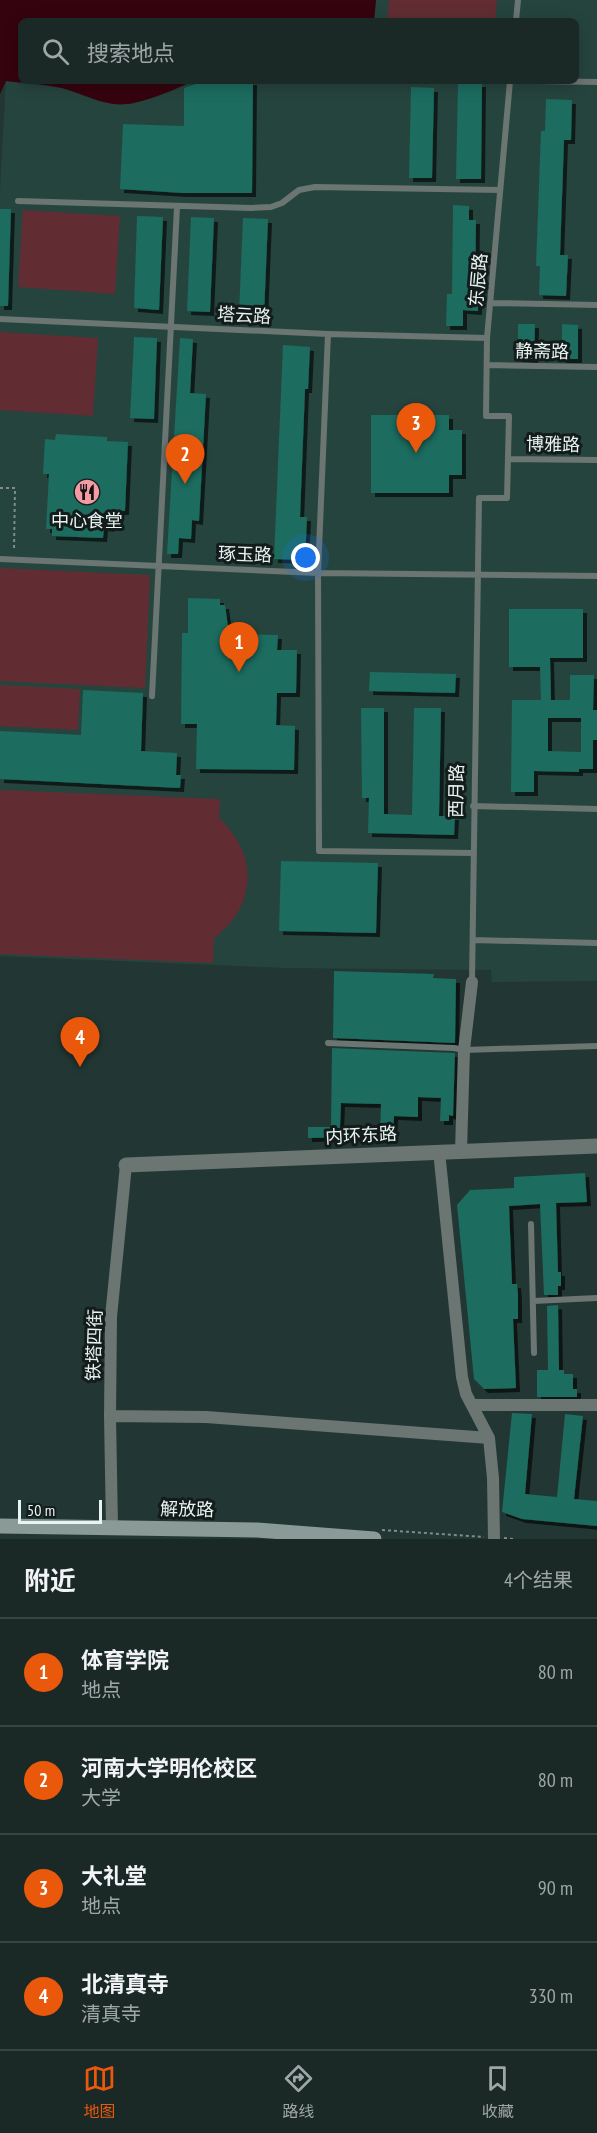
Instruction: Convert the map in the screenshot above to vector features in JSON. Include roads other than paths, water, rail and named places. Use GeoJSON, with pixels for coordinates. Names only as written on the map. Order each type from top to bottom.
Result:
{"type":"FeatureCollection","features":[{"type":"Feature","properties":{"kind":"main road","name":"解放路"},"geometry":{"type":"LineString","coordinates":[[0,1526],[258,1530],[374,1539]]}},
{"type":"Feature","properties":{"kind":"main road","name":"解放路"},"geometry":{"type":"LineString","coordinates":[[0,1536],[260,1539]]}},
{"type":"Feature","properties":{"kind":"street","name":"西月路"},"geometry":{"type":"LineString","coordinates":[[461,1151],[464,1050],[472,982]]}},
{"type":"Feature","properties":{"kind":"street","name":"内环东路"},"geometry":{"type":"LineString","coordinates":[[126,1165],[597,1146]]}},
{"type":"Feature","properties":{"kind":"street"},"geometry":{"type":"LineString","coordinates":[[439,1151],[462,1377],[466,1394],[489,1438],[493,1478],[494,1539]]}},
{"type":"Feature","properties":{"kind":"street","name":"铁塔四街"},"geometry":{"type":"LineString","coordinates":[[112,1527],[111,1317],[126,1165]]}},
{"type":"Feature","properties":{"kind":"street"},"geometry":{"type":"LineString","coordinates":[[472,1405],[597,1405]]}},
{"type":"Feature","properties":{"kind":"street"},"geometry":{"type":"LineString","coordinates":[[110,1416],[206,1417],[489,1438]]}},
{"type":"Feature","properties":{"kind":"lane"},"geometry":{"type":"LineString","coordinates":[[516,18],[518,0]]}},
{"type":"Feature","properties":{"kind":"lane"},"geometry":{"type":"LineString","coordinates":[[579,82],[597,82]]}},
{"type":"Feature","properties":{"kind":"lane","name":"东辰路"},"geometry":{"type":"LineString","coordinates":[[508,459],[509,416],[486,416],[487,338],[510,84]]}},
{"type":"Feature","properties":{"kind":"lane"},"geometry":{"type":"LineString","coordinates":[[18,201],[177,207],[271,207],[282,203],[299,190],[315,187],[500,190]]}},
{"type":"Feature","properties":{"kind":"lane"},"geometry":{"type":"LineString","coordinates":[[152,696],[177,207]]}},
{"type":"Feature","properties":{"kind":"lane"},"geometry":{"type":"LineString","coordinates":[[491,303],[597,305]]}},
{"type":"Feature","properties":{"kind":"lane","name":"塔云路"},"geometry":{"type":"LineString","coordinates":[[0,319],[328,334],[487,338]]}},
{"type":"Feature","properties":{"kind":"lane"},"geometry":{"type":"LineString","coordinates":[[328,334],[318,573],[319,851],[473,853]]}},
{"type":"Feature","properties":{"kind":"lane","name":"静斋路"},"geometry":{"type":"LineString","coordinates":[[487,365],[597,367]]}},
{"type":"Feature","properties":{"kind":"lane","name":"博雅路"},"geometry":{"type":"LineString","coordinates":[[508,459],[597,460]]}},
{"type":"Feature","properties":{"kind":"lane","name":"西月路"},"geometry":{"type":"LineString","coordinates":[[472,982],[478,498],[507,498],[508,459]]}},
{"type":"Feature","properties":{"kind":"lane","name":"琢玉路"},"geometry":{"type":"LineString","coordinates":[[0,559],[318,573],[597,576]]}},
{"type":"Feature","properties":{"kind":"lane"},"geometry":{"type":"LineString","coordinates":[[473,806],[597,809]]}},
{"type":"Feature","properties":{"kind":"lane"},"geometry":{"type":"LineString","coordinates":[[473,940],[597,944]]}},
{"type":"Feature","properties":{"kind":"lane"},"geometry":{"type":"LineString","coordinates":[[328,1043],[464,1050],[597,1046]]}},
{"type":"Feature","properties":{"kind":"lane"},"geometry":{"type":"LineString","coordinates":[[531,1224],[534,1353]]}},
{"type":"Feature","properties":{"kind":"lane"},"geometry":{"type":"LineString","coordinates":[[533,1301],[597,1298]]}},
{"type":"Feature","properties":{"kind":"place","name":"大礼堂"},"geometry":{"type":"Point","coordinates":[416,453]}},
{"type":"Feature","properties":{"kind":"place","name":"河南大学明伦校区"},"geometry":{"type":"Point","coordinates":[185,484]}},
{"type":"Feature","properties":{"kind":"place","name":"中心食堂"},"geometry":{"type":"Point","coordinates":[87,492]}},
{"type":"Feature","properties":{"kind":"place","name":"体育学院"},"geometry":{"type":"Point","coordinates":[239,672]}},
{"type":"Feature","properties":{"kind":"place","name":"北清真寺"},"geometry":{"type":"Point","coordinates":[80,1067]}}]}
